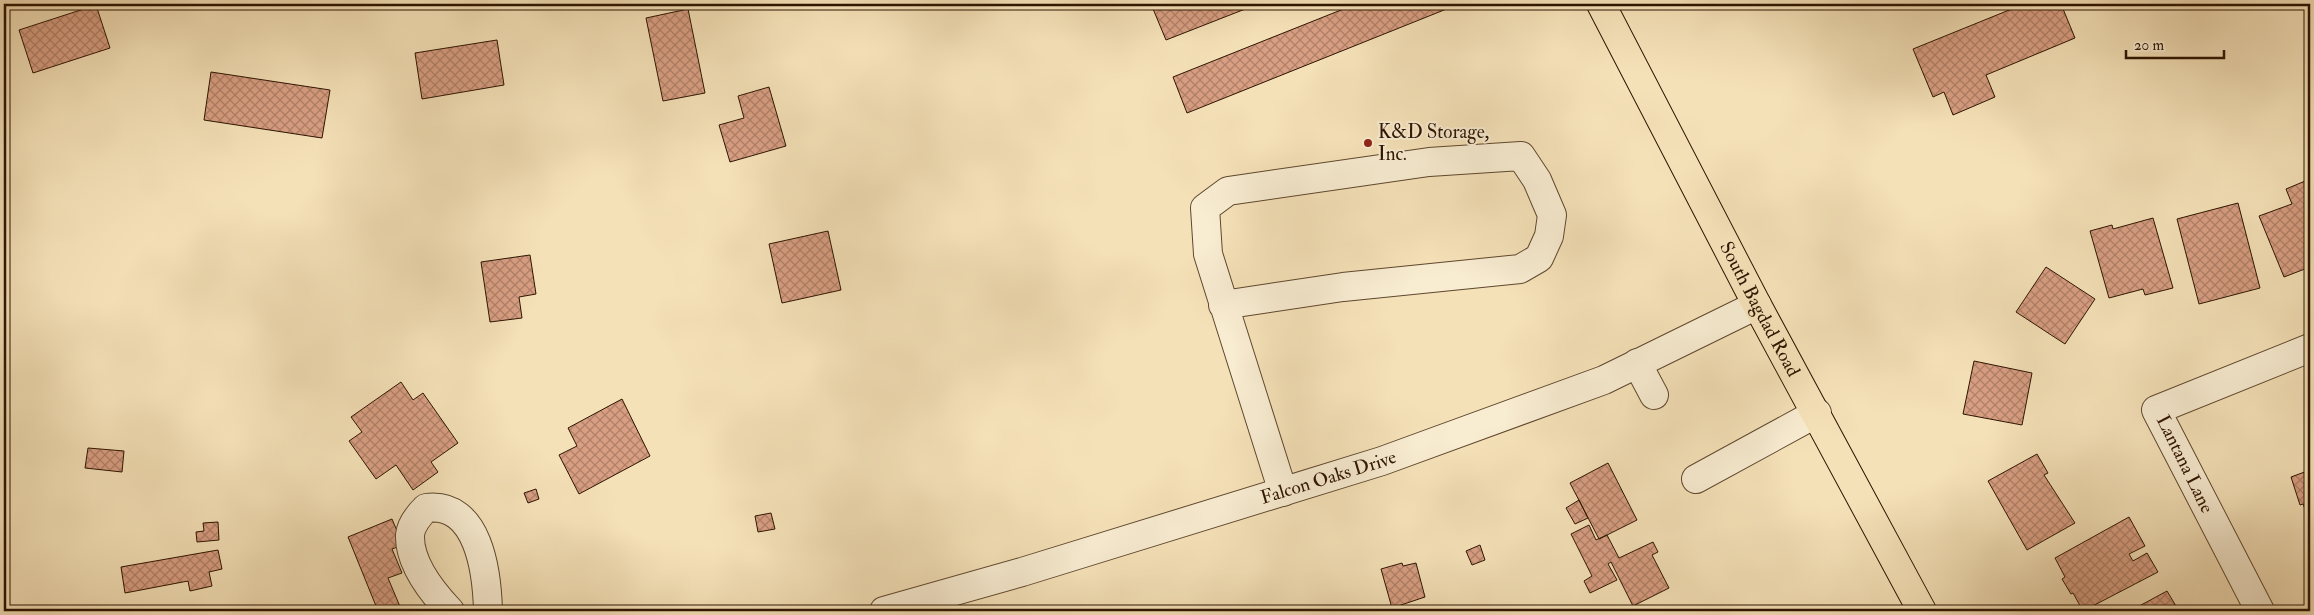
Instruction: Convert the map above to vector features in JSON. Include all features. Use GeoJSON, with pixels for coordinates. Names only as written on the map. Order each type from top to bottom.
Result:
{"type":"FeatureCollection","features":[{"type":"Feature","properties":{"kind":"main road","name":"South Bagdad Road"},"geometry":{"type":"LineString","coordinates":[[1601,4],[1757,305],[1817,413],[1922,611]]}},
{"type":"Feature","properties":{"kind":"street"},"geometry":{"type":"LineString","coordinates":[[1223,304],[1343,288],[1520,269],[1539,258],[1549,236],[1552,215],[1537,180],[1521,156],[1429,162],[1228,191],[1205,208],[1208,254],[1223,304],[1283,492]]}},
{"type":"Feature","properties":{"kind":"street","name":"Falcon Oaks Drive"},"geometry":{"type":"LineString","coordinates":[[884,611],[1022,572],[1390,458],[1604,380],[1757,305]]}},
{"type":"Feature","properties":{"kind":"street","name":"Lantana Lane"},"geometry":{"type":"LineString","coordinates":[[2260,611],[2156,410],[2310,348]]}},
{"type":"Feature","properties":{"kind":"street"},"geometry":{"type":"LineString","coordinates":[[1637,363],[1654,395]]}},
{"type":"Feature","properties":{"kind":"street"},"geometry":{"type":"LineString","coordinates":[[1696,479],[1817,413]]}},
{"type":"Feature","properties":{"kind":"street"},"geometry":{"type":"LineString","coordinates":[[450,611],[430,589],[413,550],[410,534],[416,520],[426,508],[439,506],[450,510],[467,526],[475,538],[483,560],[488,611]]}},
{"type":"Feature","properties":{"kind":"building"},"geometry":{"type":"Polygon","coordinates":[[[1151,4],[1258,4],[1166,40],[1151,4]]]}},
{"type":"Feature","properties":{"kind":"building"},"geometry":{"type":"Polygon","coordinates":[[[1356,4],[1459,4],[1187,113],[1173,77],[1356,4]]]}},
{"type":"Feature","properties":{"kind":"building"},"geometry":{"type":"Polygon","coordinates":[[[2024,4],[2061,4],[2075,38],[1986,75],[1995,97],[1953,115],[1944,92],[1933,97],[1913,49],[2024,4]]]}},
{"type":"Feature","properties":{"kind":"building"},"geometry":{"type":"Polygon","coordinates":[[[96,5],[110,48],[33,73],[19,30],[96,5]]]}},
{"type":"Feature","properties":{"kind":"building"},"geometry":{"type":"Polygon","coordinates":[[[688,9],[705,93],[663,101],[646,18],[688,9]]]}},
{"type":"Feature","properties":{"kind":"building"},"geometry":{"type":"Polygon","coordinates":[[[497,40],[504,85],[422,99],[415,53],[497,40]]]}},
{"type":"Feature","properties":{"kind":"building"},"geometry":{"type":"Polygon","coordinates":[[[211,72],[330,90],[322,138],[204,120],[211,72]]]}},
{"type":"Feature","properties":{"kind":"building"},"geometry":{"type":"Polygon","coordinates":[[[769,87],[786,146],[730,162],[719,125],[744,118],[738,96],[769,87]]]}},
{"type":"Feature","properties":{"kind":"building"},"geometry":{"type":"Polygon","coordinates":[[[2310,179],[2310,267],[2284,277],[2259,216],[2292,204],[2286,189],[2310,179]]]}},
{"type":"Feature","properties":{"kind":"building"},"geometry":{"type":"Polygon","coordinates":[[[2238,203],[2260,288],[2199,304],[2177,219],[2238,203]]]}},
{"type":"Feature","properties":{"kind":"building"},"geometry":{"type":"Polygon","coordinates":[[[2153,218],[2173,288],[2145,295],[2143,289],[2109,298],[2090,231],[2112,225],[2113,229],[2153,218]]]}},
{"type":"Feature","properties":{"kind":"building"},"geometry":{"type":"Polygon","coordinates":[[[828,231],[841,290],[782,303],[769,244],[828,231]]]}},
{"type":"Feature","properties":{"kind":"building"},"geometry":{"type":"Polygon","coordinates":[[[530,255],[536,294],[519,297],[522,318],[490,322],[481,262],[530,255]]]}},
{"type":"Feature","properties":{"kind":"building"},"geometry":{"type":"Polygon","coordinates":[[[2046,267],[2095,299],[2065,344],[2016,312],[2046,267]]]}},
{"type":"Feature","properties":{"kind":"building"},"geometry":{"type":"Polygon","coordinates":[[[1974,361],[2032,373],[2022,425],[1963,414],[1974,361]]]}},
{"type":"Feature","properties":{"kind":"building"},"geometry":{"type":"Polygon","coordinates":[[[401,382],[413,400],[423,393],[458,443],[431,462],[438,472],[413,490],[396,465],[376,479],[349,441],[362,432],[351,417],[401,382]]]}},
{"type":"Feature","properties":{"kind":"building"},"geometry":{"type":"Polygon","coordinates":[[[622,399],[650,456],[579,494],[559,455],[577,446],[568,428],[622,399]]]}},
{"type":"Feature","properties":{"kind":"building"},"geometry":{"type":"Polygon","coordinates":[[[88,448],[124,451],[122,472],[85,468],[88,448]]]}},
{"type":"Feature","properties":{"kind":"building"},"geometry":{"type":"Polygon","coordinates":[[[2037,454],[2048,473],[2044,475],[2075,523],[2027,550],[1988,481],[2037,454]]]}},
{"type":"Feature","properties":{"kind":"building"},"geometry":{"type":"Polygon","coordinates":[[[1608,463],[1637,520],[1599,539],[1570,483],[1608,463]]]}},
{"type":"Feature","properties":{"kind":"building"},"geometry":{"type":"Polygon","coordinates":[[[2310,470],[2309,519],[2303,504],[2300,505],[2291,477],[2310,470]]]}},
{"type":"Feature","properties":{"kind":"building"},"geometry":{"type":"Polygon","coordinates":[[[536,489],[539,499],[528,503],[524,493],[536,489]]]}},
{"type":"Feature","properties":{"kind":"building"},"geometry":{"type":"Polygon","coordinates":[[[1579,500],[1588,518],[1575,524],[1566,508],[1579,500]]]}},
{"type":"Feature","properties":{"kind":"building"},"geometry":{"type":"Polygon","coordinates":[[[771,513],[775,529],[758,532],[755,516],[771,513]]]}},
{"type":"Feature","properties":{"kind":"building"},"geometry":{"type":"Polygon","coordinates":[[[2129,517],[2145,546],[2129,554],[2133,561],[2147,553],[2158,572],[2083,611],[2073,593],[2071,594],[2062,579],[2065,577],[2055,558],[2129,517]]]}},
{"type":"Feature","properties":{"kind":"building"},"geometry":{"type":"Polygon","coordinates":[[[392,519],[403,545],[392,549],[402,573],[388,578],[401,609],[378,611],[348,537],[392,519]]]}},
{"type":"Feature","properties":{"kind":"building"},"geometry":{"type":"Polygon","coordinates":[[[218,522],[219,540],[197,542],[196,532],[204,531],[203,523],[218,522]]]}},
{"type":"Feature","properties":{"kind":"building"},"geometry":{"type":"Polygon","coordinates":[[[1589,525],[1596,540],[1607,535],[1619,558],[1653,542],[1658,552],[1652,555],[1669,588],[1633,606],[1611,562],[1608,564],[1617,580],[1590,593],[1584,581],[1592,576],[1571,534],[1589,525]]]}},
{"type":"Feature","properties":{"kind":"building"},"geometry":{"type":"Polygon","coordinates":[[[1480,545],[1485,560],[1472,565],[1466,551],[1480,545]]]}},
{"type":"Feature","properties":{"kind":"building"},"geometry":{"type":"Polygon","coordinates":[[[218,550],[222,569],[209,572],[212,586],[190,591],[188,581],[125,593],[121,567],[218,550]]]}},
{"type":"Feature","properties":{"kind":"building"},"geometry":{"type":"Polygon","coordinates":[[[1402,563],[1403,566],[1416,563],[1425,597],[1392,608],[1381,569],[1402,563]]]}},
{"type":"Feature","properties":{"kind":"building"},"geometry":{"type":"Polygon","coordinates":[[[2167,591],[2179,611],[2130,611],[2167,591]]]}},
{"type":"Feature","properties":{"kind":"place","name":"K&D Storage, Inc."},"geometry":{"type":"Point","coordinates":[1368,143]}}]}
